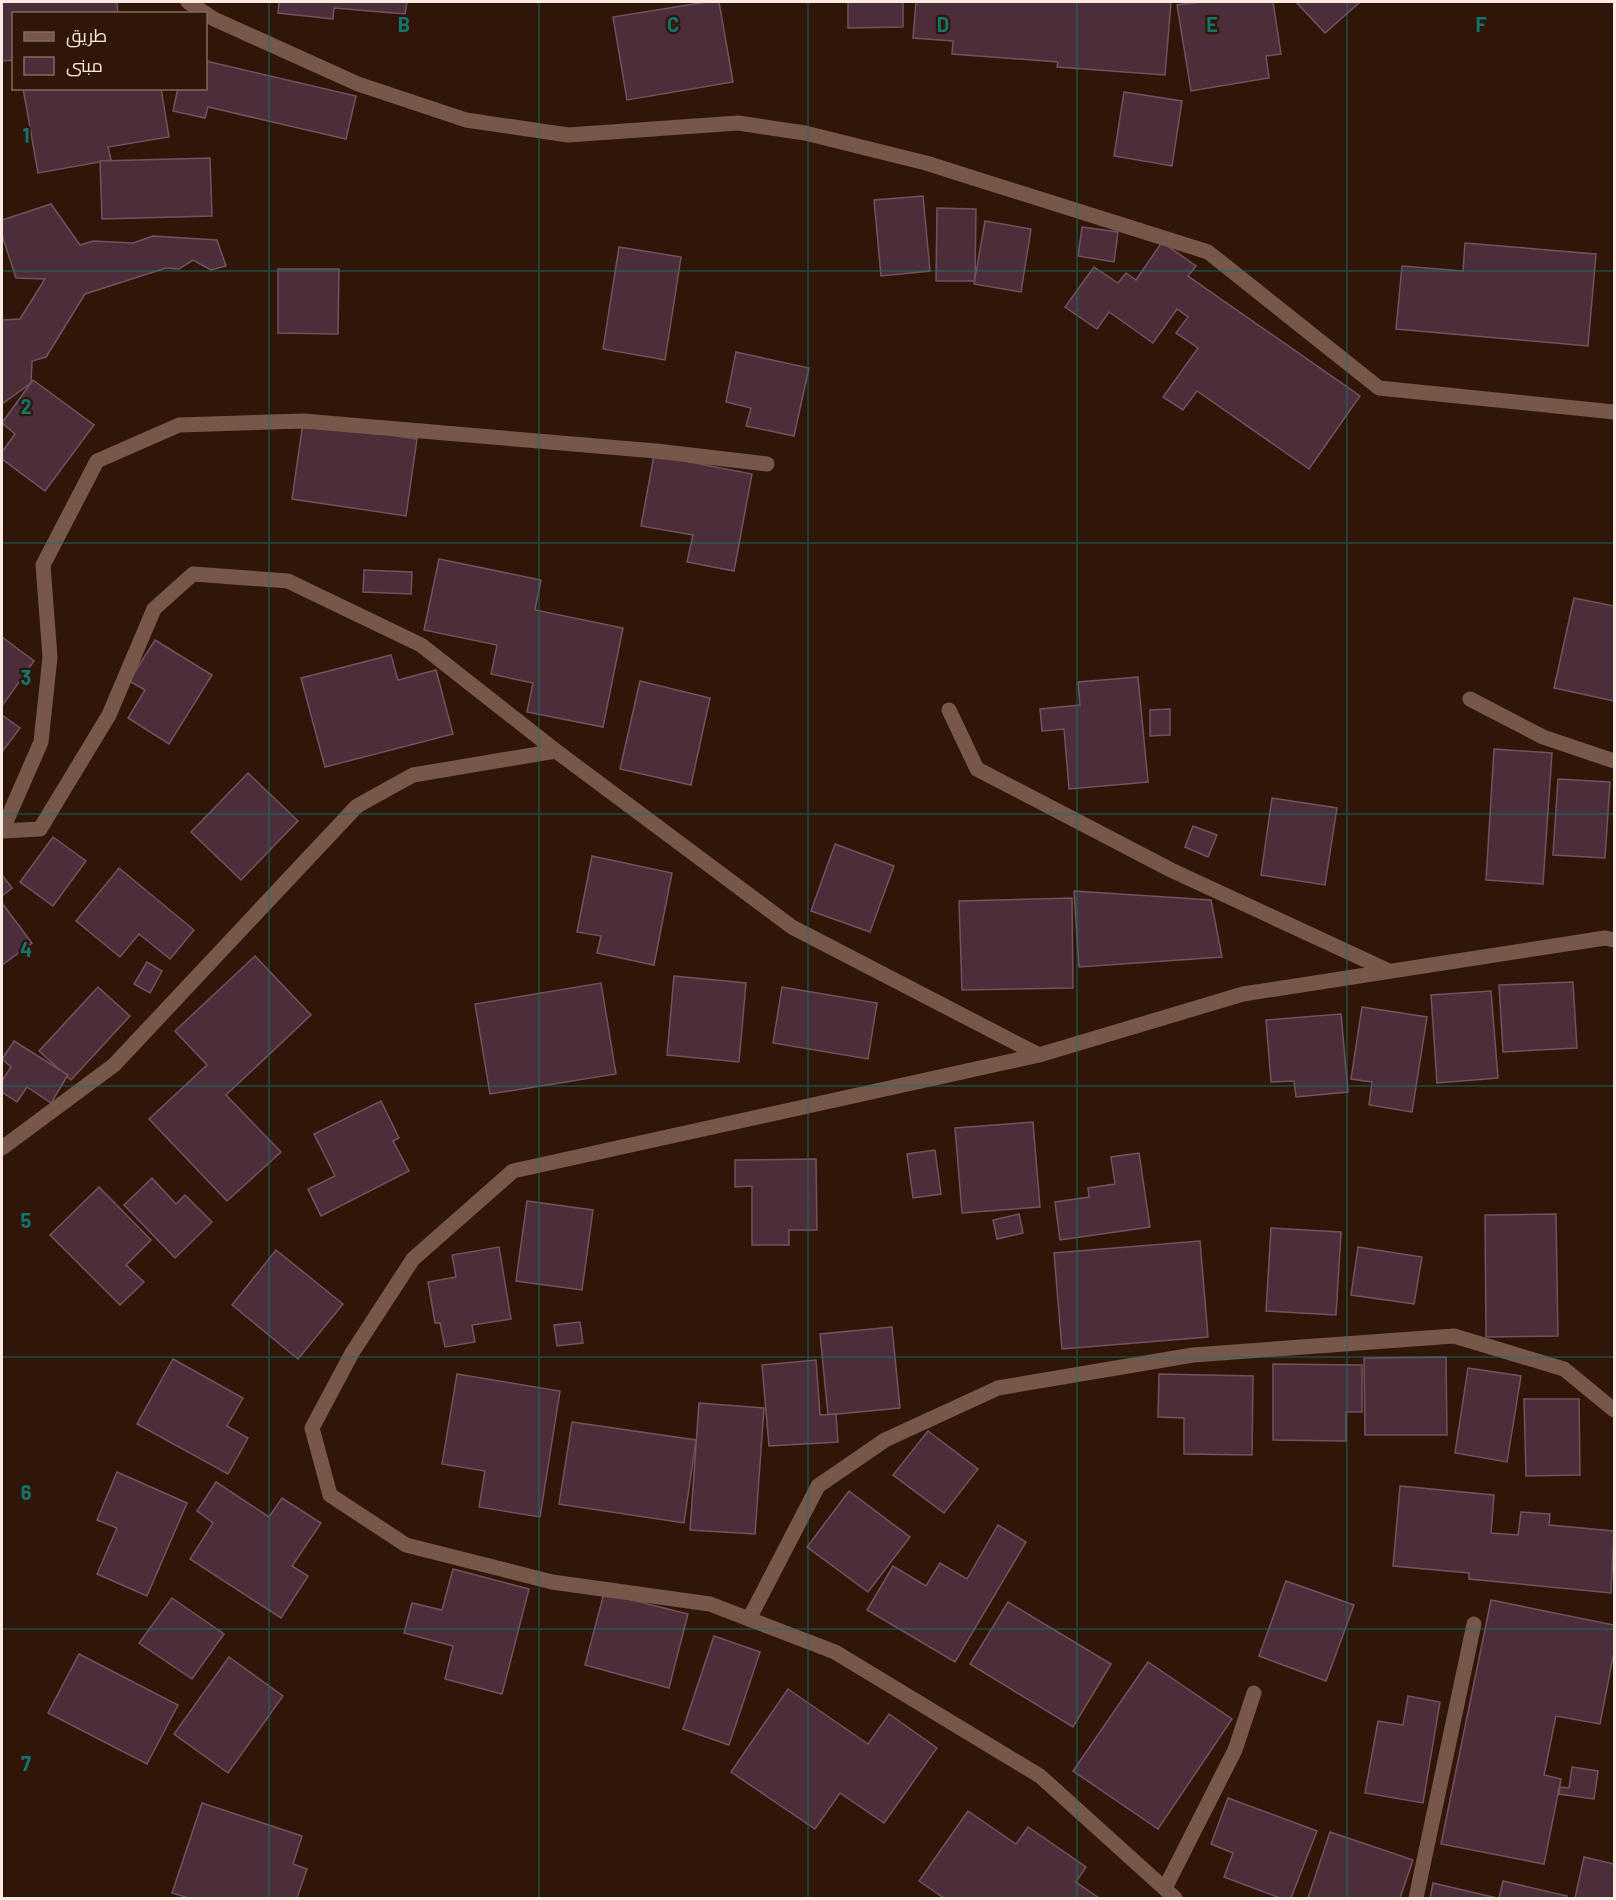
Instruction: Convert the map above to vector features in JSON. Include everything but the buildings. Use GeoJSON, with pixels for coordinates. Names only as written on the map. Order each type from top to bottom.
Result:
{"type":"FeatureCollection","features":[{"type":"Feature","properties":{"kind":"street"},"geometry":{"type":"LineString","coordinates":[[188,2],[203,12]]}},
{"type":"Feature","properties":{"kind":"street"},"geometry":{"type":"LineString","coordinates":[[207,14],[358,84],[466,120],[568,135],[738,123],[805,133],[926,163],[1208,252],[1378,388],[1614,412]]}},
{"type":"Feature","properties":{"kind":"street"},"geometry":{"type":"LineString","coordinates":[[767,464],[656,451],[303,422],[179,425],[97,461],[43,565],[50,657],[41,742],[2,831],[40,829],[109,715],[154,609],[193,574],[288,581],[421,645],[556,751],[792,927],[1039,1055]]}},
{"type":"Feature","properties":{"kind":"street"},"geometry":{"type":"LineString","coordinates":[[1470,699],[1543,737],[1614,761]]}},
{"type":"Feature","properties":{"kind":"street"},"geometry":{"type":"LineString","coordinates":[[949,710],[977,768],[1171,870],[1389,972]]}},
{"type":"Feature","properties":{"kind":"street"},"geometry":{"type":"LineString","coordinates":[[2,1148],[114,1065],[357,806],[413,775],[556,751]]}},
{"type":"Feature","properties":{"kind":"street"},"geometry":{"type":"LineString","coordinates":[[1254,1693],[1235,1750],[1170,1893],[1040,1776],[835,1652],[710,1604],[552,1582],[406,1545],[330,1496],[312,1428],[352,1353],[413,1259],[513,1171],[1039,1055],[1243,994],[1605,938],[1614,940]]}},
{"type":"Feature","properties":{"kind":"street"},"geometry":{"type":"LineString","coordinates":[[749,1619],[818,1486],[885,1440],[998,1388],[1193,1355],[1454,1336],[1564,1369],[1614,1410]]}},
{"type":"Feature","properties":{"kind":"street"},"geometry":{"type":"LineString","coordinates":[[1416,1899],[1474,1624]]}}]}
